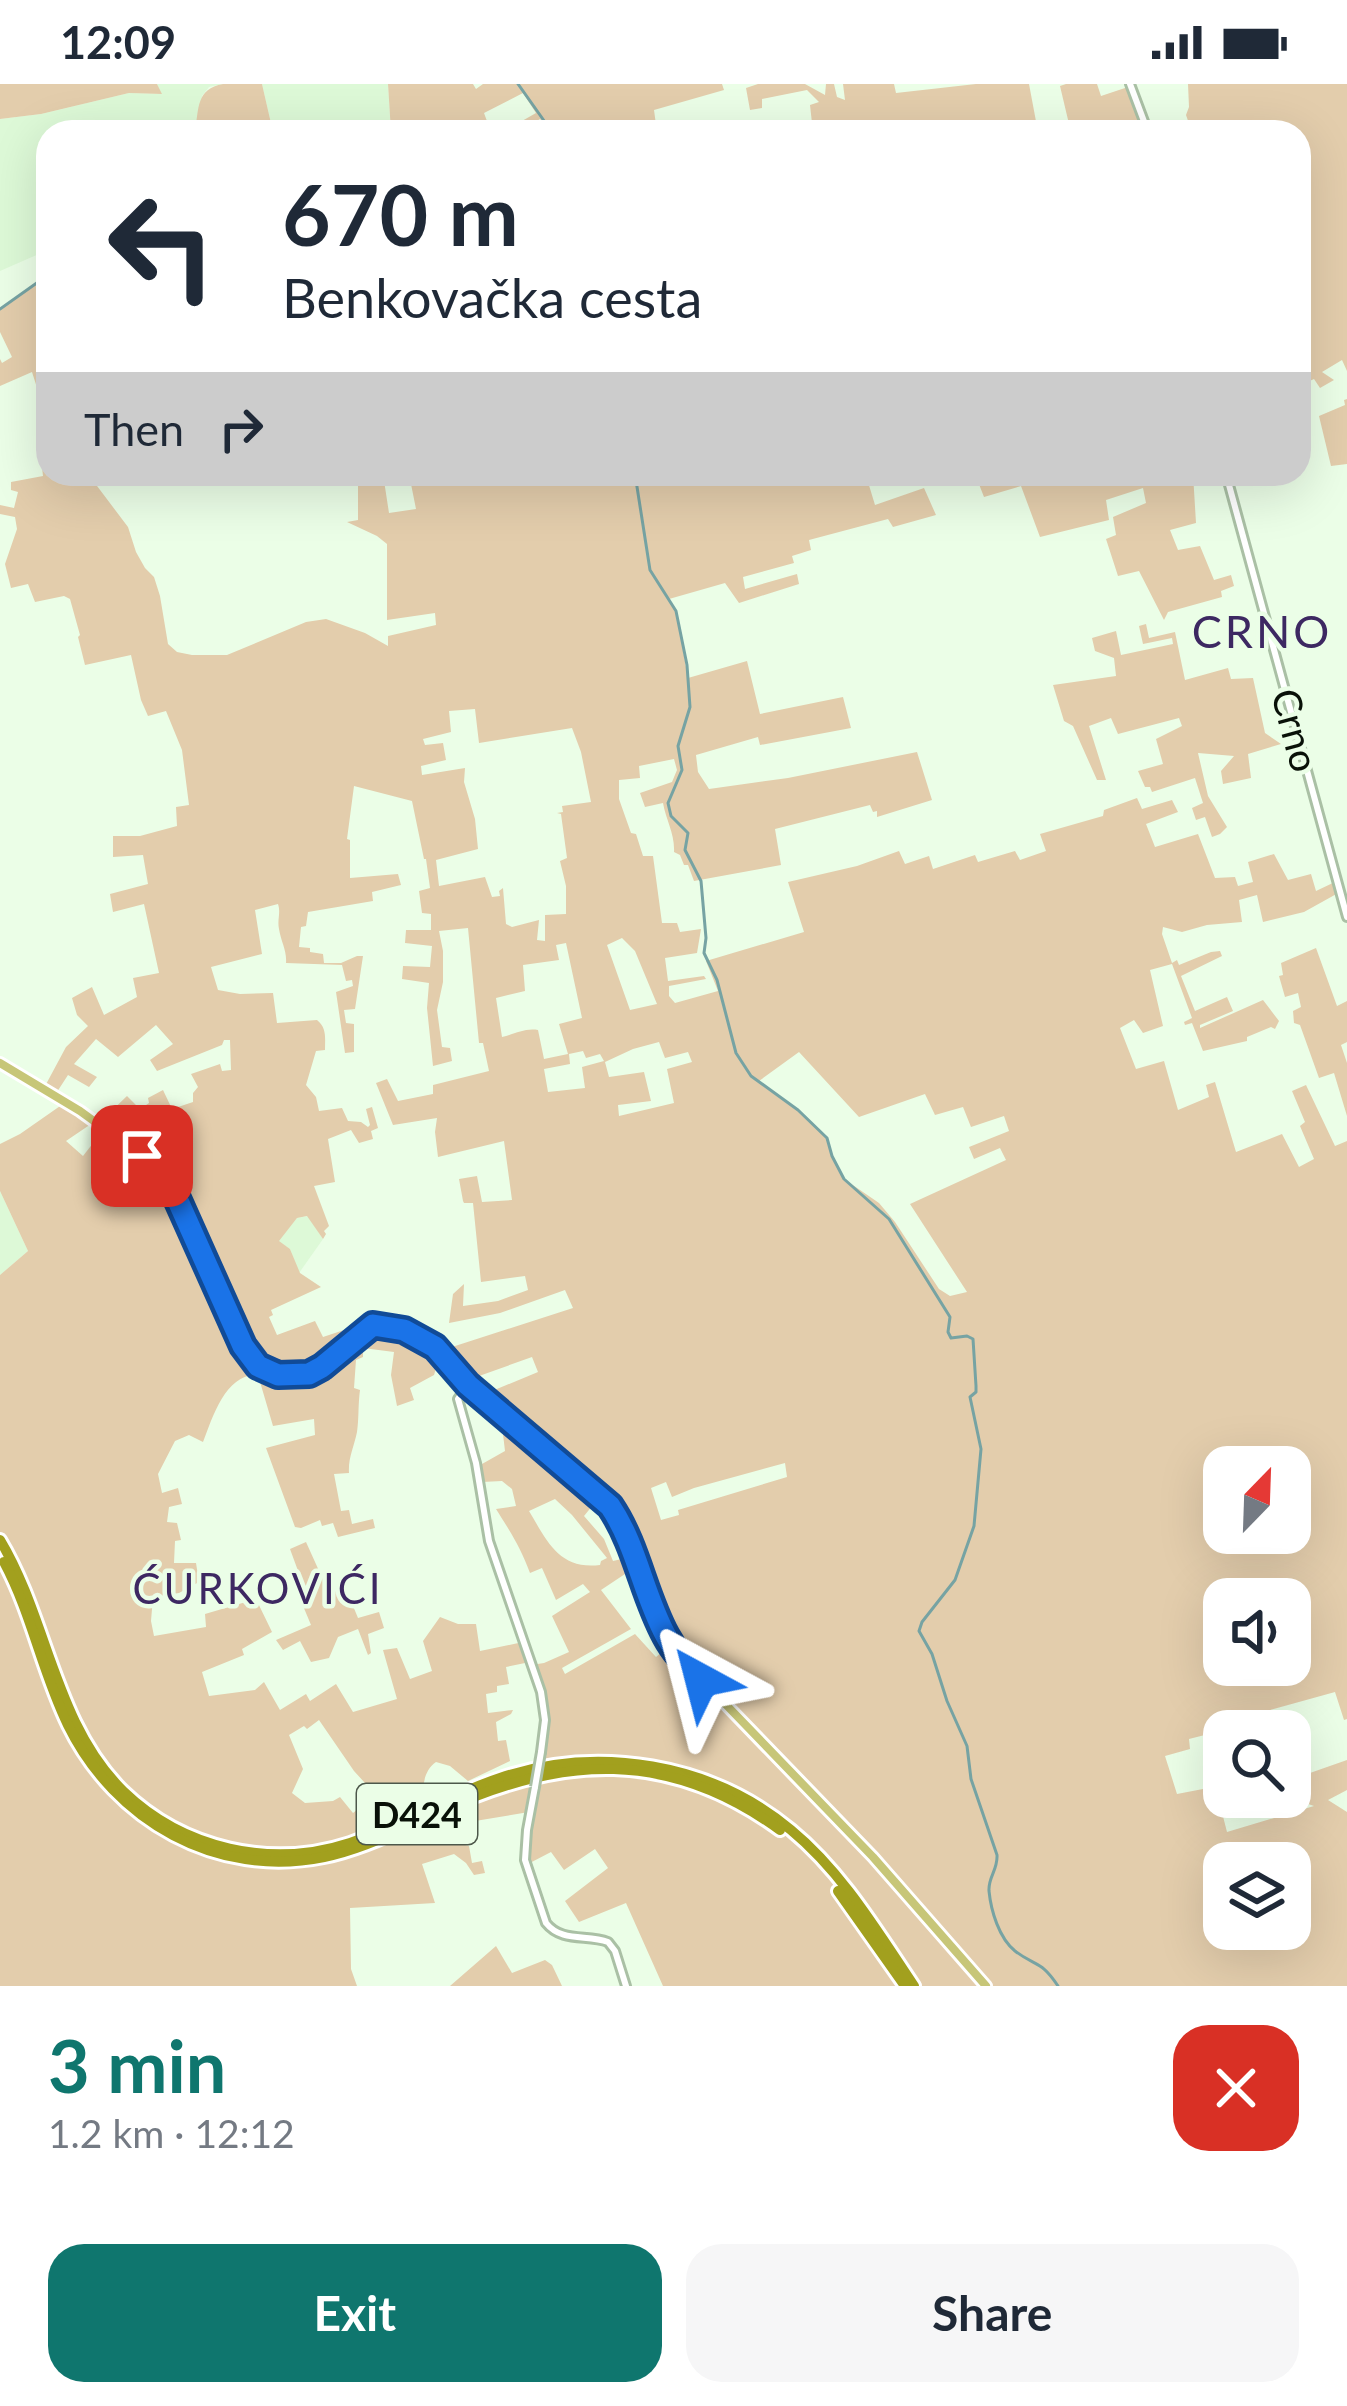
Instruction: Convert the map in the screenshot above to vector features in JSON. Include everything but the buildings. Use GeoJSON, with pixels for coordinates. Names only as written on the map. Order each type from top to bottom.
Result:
{"type":"FeatureCollection","features":[{"type":"Feature","properties":{"kind":"highway","name":"D424"},"geometry":{"type":"LineString","coordinates":[[0,1540],[26,1591],[86,1744],[124,1792],[183,1833],[233,1850],[304,1852],[348,1844],[474,1787],[529,1769],[609,1761],[661,1767],[719,1786],[789,1828],[827,1864],[909,1986]]}},
{"type":"Feature","properties":{"kind":"highway","name":"D424"},"geometry":{"type":"LineString","coordinates":[[0,1554],[58,1702],[82,1750],[122,1801],[178,1839],[235,1858],[304,1860],[370,1844],[475,1795],[531,1776],[606,1768],[660,1775],[716,1793],[784,1833],[823,1870],[909,1986]]}},
{"type":"Feature","properties":{"kind":"main road"},"geometry":{"type":"LineString","coordinates":[[0,1063],[80,1111],[170,1183],[243,1346],[258,1366],[278,1375],[309,1374],[365,1329],[382,1324],[404,1330],[435,1347],[468,1385],[610,1506],[622,1523],[665,1635],[678,1655],[857,1840],[986,1986]]}},
{"type":"Feature","properties":{"kind":"street"},"geometry":{"type":"LineString","coordinates":[[1130,84],[1144,120]]}},
{"type":"Feature","properties":{"kind":"street","name":"Crno"},"geometry":{"type":"LineString","coordinates":[[1229,486],[1347,917]]}},
{"type":"Feature","properties":{"kind":"street"},"geometry":{"type":"LineString","coordinates":[[468,1385],[458,1400],[476,1463],[490,1541],[542,1693],[545,1720],[525,1860],[551,1930],[608,1942],[626,1986]]}},
{"type":"Feature","properties":{"kind":"shaded area"},"geometry":{"type":"Polygon","coordinates":[[[0,84],[157,84],[162,94],[129,93],[0,119],[0,84]]]}},
{"type":"Feature","properties":{"kind":"shaded area"},"geometry":{"type":"Polygon","coordinates":[[[157,84],[223,84],[209,87],[202,96],[197,120],[36,120],[36,255],[0,271],[0,119],[129,93],[161,94],[157,84]]]}},
{"type":"Feature","properties":{"kind":"shaded area"},"geometry":{"type":"Polygon","coordinates":[[[262,84],[388,84],[390,120],[270,120],[262,84]]]}},
{"type":"Feature","properties":{"kind":"shaded area"},"geometry":{"type":"Polygon","coordinates":[[[262,84],[270,120],[196,120],[203,95],[214,87],[262,84]]]}},
{"type":"Feature","properties":{"kind":"shaded area"},"geometry":{"type":"Polygon","coordinates":[[[388,84],[473,84],[476,89],[483,84],[722,84],[724,90],[654,110],[655,120],[524,120],[536,113],[523,93],[484,113],[487,120],[390,120],[388,84]]]}},
{"type":"Feature","properties":{"kind":"shaded area"},"geometry":{"type":"Polygon","coordinates":[[[805,84],[825,95],[826,84],[834,84],[837,97],[845,100],[843,84],[894,84],[896,93],[1029,84],[1036,120],[812,120],[810,105],[819,102],[807,90],[762,99],[762,108],[750,110],[746,88],[805,84]]]}},
{"type":"Feature","properties":{"kind":"shaded area"},"geometry":{"type":"Polygon","coordinates":[[[1097,84],[1101,96],[1131,86],[1143,120],[1068,120],[1060,86],[1097,84]]]}},
{"type":"Feature","properties":{"kind":"shaded area"},"geometry":{"type":"Polygon","coordinates":[[[1188,84],[1347,84],[1347,371],[1342,360],[1322,372],[1334,380],[1320,388],[1311,380],[1311,120],[1188,120],[1188,84]]]}},
{"type":"Feature","properties":{"kind":"shaded area"},"geometry":{"type":"Polygon","coordinates":[[[36,284],[36,384],[32,372],[0,386],[0,359],[2,363],[12,357],[0,332],[0,310],[36,284]]]}},
{"type":"Feature","properties":{"kind":"shaded area"},"geometry":{"type":"Polygon","coordinates":[[[1347,399],[1347,464],[1331,466],[1319,416],[1345,405],[1347,399]]]}},
{"type":"Feature","properties":{"kind":"shaded area"},"geometry":{"type":"Polygon","coordinates":[[[36,477],[36,486],[97,486],[128,527],[136,552],[154,577],[168,644],[192,655],[227,655],[306,622],[326,619],[388,646],[388,636],[436,625],[435,613],[387,620],[387,544],[347,522],[358,520],[358,486],[385,486],[389,513],[416,509],[411,486],[869,486],[875,505],[924,488],[936,515],[893,527],[888,519],[809,540],[811,550],[792,556],[794,563],[743,577],[745,589],[797,574],[799,584],[739,603],[725,583],[669,599],[676,611],[688,678],[747,661],[760,714],[843,697],[851,728],[760,745],[758,737],[696,755],[698,772],[709,789],[917,752],[932,800],[877,817],[870,805],[775,829],[781,865],[694,881],[688,865],[674,852],[663,803],[645,807],[640,793],[672,782],[677,770],[674,759],[639,766],[640,778],[619,780],[619,799],[631,833],[636,834],[643,856],[653,856],[662,923],[677,923],[680,932],[701,929],[697,953],[665,958],[668,981],[706,979],[669,986],[675,1003],[718,991],[706,961],[804,932],[788,882],[899,851],[905,864],[929,856],[933,869],[975,855],[978,862],[1015,851],[1020,860],[1046,851],[1040,834],[1103,816],[1104,810],[1137,798],[1142,809],[1172,800],[1178,812],[1146,824],[1155,847],[1198,834],[1215,878],[1235,877],[1238,886],[1253,882],[1248,862],[1274,854],[1288,880],[1311,874],[1316,891],[1337,881],[1340,892],[1304,912],[1263,922],[1257,895],[1239,900],[1242,922],[1182,932],[1163,927],[1172,963],[1177,960],[1179,965],[1211,952],[1220,951],[1222,956],[1181,976],[1195,1011],[1227,997],[1233,1011],[1200,1028],[1263,1000],[1279,1021],[1275,1029],[1203,1051],[1192,1023],[1185,1025],[1192,1018],[1172,964],[1150,970],[1163,1026],[1143,1033],[1134,1020],[1120,1028],[1136,1069],[1164,1061],[1178,1110],[1209,1097],[1206,1085],[1215,1082],[1236,1152],[1282,1134],[1299,1167],[1314,1159],[1292,1091],[1306,1085],[1335,1146],[1347,1141],[1347,1719],[1335,1692],[1270,1710],[1203,1710],[1203,1735],[1189,1739],[1190,1749],[1165,1756],[1177,1794],[1203,1789],[1203,1818],[1223,1818],[1227,1832],[1274,1818],[1311,1818],[1311,1773],[1347,1760],[1347,1790],[1328,1800],[1347,1812],[1347,1986],[663,1986],[626,1903],[579,1922],[565,1901],[608,1868],[595,1849],[564,1870],[551,1852],[526,1865],[529,1812],[463,1823],[472,1863],[482,1861],[485,1873],[474,1875],[454,1854],[422,1864],[435,1903],[350,1908],[351,1969],[357,1986],[0,1986],[0,1275],[28,1251],[0,1191],[0,1144],[63,1104],[91,1124],[66,1141],[83,1156],[104,1129],[98,1124],[127,1096],[140,1109],[163,1090],[172,1109],[193,1102],[198,1087],[191,1074],[220,1064],[222,1071],[231,1070],[230,1040],[224,1040],[222,1045],[157,1071],[150,1060],[173,1044],[156,1025],[118,1057],[96,1039],[74,1064],[97,1077],[89,1087],[68,1075],[55,1095],[44,1088],[66,1047],[88,1026],[77,1015],[72,998],[92,987],[104,1015],[137,997],[133,978],[159,973],[144,904],[113,912],[110,894],[148,884],[143,855],[113,857],[113,836],[140,836],[177,826],[176,807],[189,805],[182,750],[166,711],[148,716],[131,655],[85,665],[70,599],[35,602],[28,584],[11,588],[5,564],[17,529],[15,517],[0,514],[0,505],[14,508],[18,492],[11,490],[11,482],[36,477]],[[475,709],[449,711],[451,732],[423,739],[425,745],[443,743],[446,760],[421,766],[422,775],[465,768],[464,782],[475,819],[478,849],[436,860],[439,886],[485,877],[492,897],[500,896],[503,888],[506,924],[512,927],[539,920],[537,940],[545,941],[545,915],[566,914],[560,861],[567,858],[561,814],[557,813],[563,812],[562,806],[591,802],[581,752],[572,728],[479,743],[475,709]],[[354,786],[347,839],[350,878],[398,874],[401,885],[372,892],[373,901],[308,912],[306,926],[301,927],[299,947],[323,954],[324,963],[363,956],[355,1009],[344,1010],[346,1023],[354,1024],[354,1052],[345,1053],[336,992],[353,986],[352,980],[346,981],[342,965],[286,963],[278,904],[255,910],[262,954],[211,967],[218,990],[273,993],[277,1023],[317,1020],[325,1034],[325,1050],[316,1051],[306,1085],[319,1111],[342,1108],[348,1121],[368,1127],[366,1109],[372,1107],[378,1128],[371,1131],[373,1139],[359,1143],[351,1130],[328,1139],[335,1182],[314,1186],[329,1226],[326,1234],[323,1239],[307,1216],[297,1218],[279,1241],[290,1249],[300,1273],[321,1287],[271,1310],[269,1317],[277,1335],[315,1321],[323,1337],[350,1328],[357,1336],[367,1329],[388,1327],[441,1352],[434,1375],[410,1388],[414,1400],[397,1406],[391,1375],[394,1352],[363,1348],[363,1357],[356,1360],[357,1432],[349,1473],[334,1474],[341,1511],[349,1510],[352,1524],[373,1519],[375,1528],[338,1537],[333,1523],[322,1526],[320,1520],[295,1527],[266,1448],[315,1435],[314,1419],[273,1426],[258,1375],[229,1388],[203,1442],[189,1435],[175,1441],[158,1474],[162,1493],[178,1488],[182,1504],[169,1507],[167,1522],[177,1523],[181,1540],[175,1541],[174,1563],[196,1563],[199,1582],[179,1593],[153,1597],[151,1621],[154,1636],[206,1627],[205,1614],[256,1599],[272,1632],[242,1649],[244,1655],[202,1672],[209,1696],[255,1690],[264,1682],[280,1710],[306,1694],[310,1701],[336,1684],[353,1712],[397,1699],[383,1650],[397,1648],[410,1679],[432,1671],[423,1641],[440,1617],[476,1624],[480,1651],[523,1642],[530,1662],[506,1667],[509,1684],[486,1694],[488,1713],[513,1710],[496,1722],[498,1741],[506,1740],[510,1761],[468,1781],[450,1766],[436,1762],[423,1785],[422,1802],[430,1811],[538,1771],[545,1720],[531,1665],[569,1652],[552,1616],[590,1592],[583,1584],[556,1600],[542,1568],[530,1573],[496,1509],[516,1506],[512,1489],[502,1481],[482,1482],[482,1464],[505,1451],[503,1434],[513,1423],[480,1396],[538,1372],[532,1357],[465,1381],[449,1357],[452,1347],[573,1308],[565,1290],[500,1313],[449,1323],[453,1294],[464,1284],[463,1306],[528,1290],[525,1276],[481,1282],[473,1203],[464,1203],[459,1179],[477,1176],[482,1202],[512,1200],[504,1141],[438,1157],[437,1118],[393,1125],[376,1083],[387,1079],[398,1101],[433,1094],[433,1085],[489,1071],[483,1043],[479,1043],[468,928],[439,931],[443,982],[437,1010],[442,1047],[450,1048],[452,1061],[433,1066],[429,983],[402,979],[403,966],[430,967],[432,946],[405,943],[406,930],[431,930],[431,914],[422,913],[419,891],[430,888],[412,801],[354,786]],[[622,938],[607,945],[630,1010],[657,1004],[635,951],[622,938]],[[566,943],[556,945],[559,960],[523,965],[525,991],[496,998],[502,1037],[538,1030],[544,1059],[568,1054],[559,1024],[582,1018],[566,943]],[[659,1042],[605,1062],[609,1077],[644,1072],[651,1101],[618,1105],[619,1116],[674,1103],[667,1069],[692,1062],[688,1052],[665,1058],[659,1042]],[[583,1051],[569,1054],[570,1064],[544,1069],[548,1092],[585,1088],[582,1067],[604,1061],[600,1054],[586,1058],[583,1051]],[[799,1052],[759,1081],[827,1138],[844,1179],[879,1203],[939,1289],[950,1296],[967,1292],[910,1204],[1006,1160],[1000,1148],[974,1159],[969,1147],[1009,1131],[1004,1116],[971,1127],[963,1107],[935,1115],[925,1094],[859,1117],[799,1052]],[[785,1463],[672,1497],[666,1482],[651,1488],[661,1520],[679,1515],[678,1510],[787,1477],[785,1463]],[[586,1484],[584,1494],[593,1505],[584,1516],[604,1539],[613,1561],[635,1556],[621,1523],[586,1484]],[[555,1499],[529,1511],[542,1533],[564,1558],[600,1565],[607,1558],[555,1499]],[[640,1571],[625,1574],[601,1590],[631,1629],[562,1668],[565,1674],[635,1634],[656,1657],[671,1645],[640,1571]],[[319,1720],[307,1729],[304,1726],[289,1735],[303,1769],[292,1793],[305,1803],[340,1797],[353,1813],[376,1795],[319,1720]]]}},
{"type":"Feature","properties":{"kind":"shaded area"},"geometry":{"type":"Polygon","coordinates":[[[980,486],[1021,486],[984,497],[980,486]]]}},
{"type":"Feature","properties":{"kind":"shaded area"},"geometry":{"type":"Polygon","coordinates":[[[1021,486],[1194,486],[1196,523],[1170,530],[1178,550],[1200,546],[1214,580],[1231,575],[1234,586],[1221,591],[1222,597],[1168,612],[1164,620],[1139,571],[1118,576],[1106,539],[1116,535],[1113,517],[1146,503],[1143,488],[1106,500],[1109,520],[1040,537],[1021,486]]]}},
{"type":"Feature","properties":{"kind":"shaded area"},"geometry":{"type":"Polygon","coordinates":[[[1146,624],[1149,638],[1175,632],[1185,680],[1228,668],[1231,679],[1253,678],[1265,733],[1281,744],[1248,754],[1251,778],[1223,784],[1221,771],[1234,756],[1198,753],[1208,796],[1227,827],[1212,837],[1205,817],[1196,820],[1192,808],[1203,803],[1195,778],[1152,792],[1138,771],[1163,764],[1156,739],[1182,726],[1179,718],[1118,734],[1111,718],[1089,726],[1106,780],[1097,780],[1073,726],[1064,721],[1053,685],[1116,676],[1114,658],[1095,651],[1092,638],[1116,631],[1121,655],[1173,644],[1172,638],[1143,644],[1139,626],[1146,624]]]}},
{"type":"Feature","properties":{"kind":"shaded area"},"geometry":{"type":"Polygon","coordinates":[[[1316,948],[1337,1006],[1347,1001],[1347,1042],[1341,1045],[1347,1063],[1347,1116],[1334,1073],[1319,1078],[1300,1025],[1294,1023],[1293,1011],[1301,1007],[1298,993],[1285,997],[1279,976],[1283,975],[1281,963],[1316,948]]]}},
{"type":"Feature","properties":{"kind":"shaded area"},"geometry":{"type":"Polygon","coordinates":[[[0,1191],[28,1251],[0,1275],[0,1191]]]}},
{"type":"Feature","properties":{"kind":"shaded area"},"geometry":{"type":"Polygon","coordinates":[[[308,1216],[323,1239],[299,1273],[290,1249],[278,1241],[297,1218],[308,1216]]]}},
{"type":"Feature","properties":{"kind":"shaded area"},"geometry":{"type":"Polygon","coordinates":[[[306,1542],[329,1593],[346,1589],[358,1618],[379,1612],[384,1628],[368,1634],[368,1655],[358,1629],[338,1637],[329,1658],[311,1662],[300,1641],[283,1650],[276,1640],[311,1625],[301,1601],[308,1598],[290,1549],[306,1542]]]}},
{"type":"Feature","properties":{"kind":"shaded area"},"geometry":{"type":"Polygon","coordinates":[[[496,1946],[512,1973],[545,1960],[562,1986],[450,1986],[496,1946]]]}},
{"type":"Feature","properties":{"kind":"waterway"},"geometry":{"type":"LineString","coordinates":[[518,84],[544,120]]}},
{"type":"Feature","properties":{"kind":"waterway"},"geometry":{"type":"LineString","coordinates":[[0,309],[36,284]]}},
{"type":"Feature","properties":{"kind":"waterway"},"geometry":{"type":"LineString","coordinates":[[637,486],[650,570],[676,611],[687,665],[690,707],[678,746],[682,770],[668,803],[671,816],[688,833],[685,850],[701,881],[704,953],[717,980],[736,1053],[751,1076],[827,1138],[844,1179],[889,1219],[950,1317],[951,1338],[973,1339],[976,1392],[970,1397],[981,1449],[974,1526],[955,1580],[919,1631],[967,1746],[971,1779],[997,1855],[989,1891],[997,1924],[1009,1946],[1042,1968],[1058,1986]]}},
{"type":"Feature","properties":{"kind":"district","name":"CRNO"},"geometry":{"type":"Point","coordinates":[1262,631]}},
{"type":"Feature","properties":{"kind":"district","name":"ĆURKOVIĆI"},"geometry":{"type":"Point","coordinates":[258,1588]}},
{"type":"Feature","properties":{"kind":"route"},"geometry":{"type":"LineString","coordinates":[[142,1156],[170,1183],[251,1361],[278,1375],[309,1374],[373,1325],[404,1330],[435,1347],[468,1385],[610,1506],[622,1523],[665,1635],[701,1680]]}}]}
